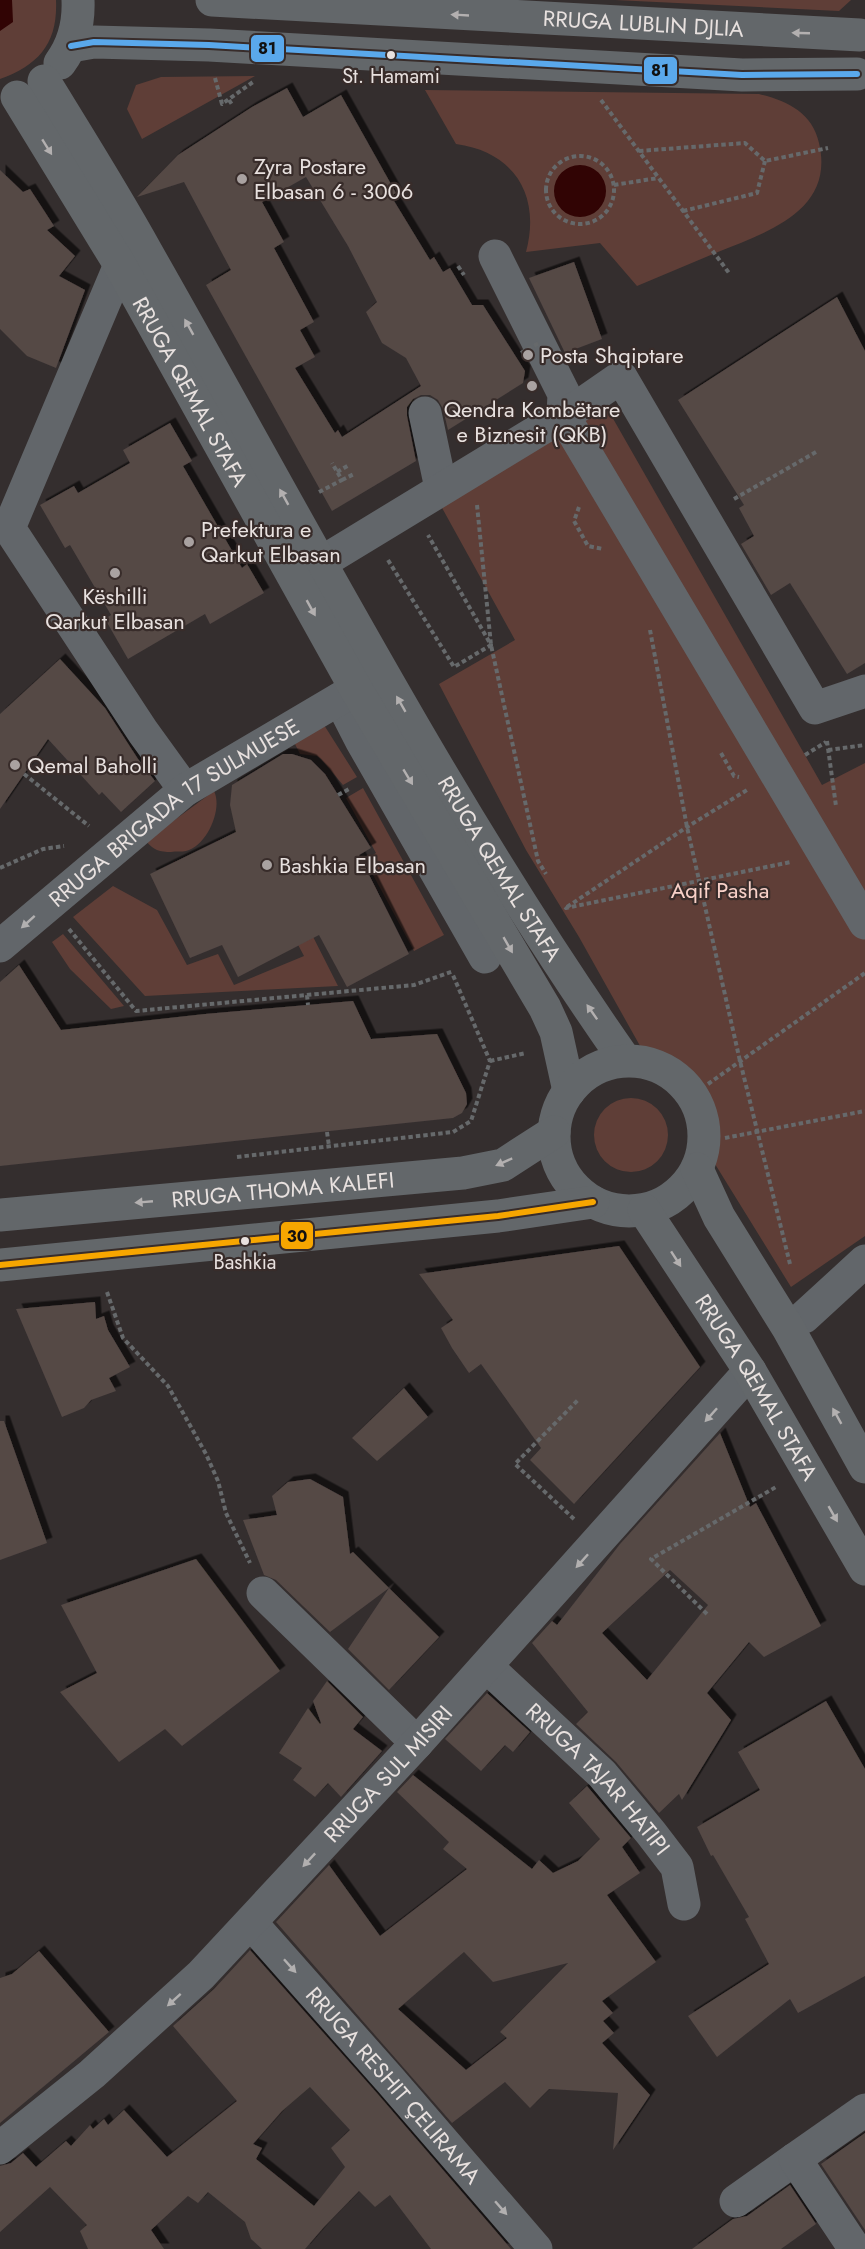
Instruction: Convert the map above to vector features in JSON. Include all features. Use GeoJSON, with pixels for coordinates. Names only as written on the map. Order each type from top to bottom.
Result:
{"type":"FeatureCollection","features":[{"type":"Feature","properties":{"kind":"main road"},"geometry":{"type":"LineString","coordinates":[[20,94],[55,71],[71,46],[78,16],[78,0]]}},
{"type":"Feature","properties":{"kind":"main road","name":"RRUGA LUBLIN DJLIA"},"geometry":{"type":"LineString","coordinates":[[212,0],[862,30]]}},
{"type":"Feature","properties":{"kind":"main road"},"geometry":{"type":"LineString","coordinates":[[861,83],[855,54],[862,30]]}},
{"type":"Feature","properties":{"kind":"main road","name":"RRUGA LUBLIN DJLIA"},"geometry":{"type":"LineString","coordinates":[[71,46],[94,42],[209,45],[861,83]]}},
{"type":"Feature","properties":{"kind":"main road","name":"RRUGA QEMAL STAFA"},"geometry":{"type":"LineString","coordinates":[[20,94],[120,264],[307,571]]}},
{"type":"Feature","properties":{"kind":"main road","name":"RRUGA QEMAL STAFA"},"geometry":{"type":"LineString","coordinates":[[20,94],[146,250],[307,571],[360,687],[545,1008],[556,1032],[568,1090]]}},
{"type":"Feature","properties":{"kind":"main road","name":"RRUGA QEMAL STAFA"},"geometry":{"type":"LineString","coordinates":[[360,687],[535,927],[625,1060]]}},
{"type":"Feature","properties":{"kind":"main road"},"geometry":{"type":"LineString","coordinates":[[625,1060],[645,1062],[663,1069],[680,1080],[693,1095],[703,1118],[702,1156],[697,1169],[684,1188],[666,1202],[644,1210],[618,1210],[593,1202],[576,1189],[563,1172],[556,1153],[554,1132],[558,1110],[568,1090],[584,1075],[604,1065],[625,1060]]}},
{"type":"Feature","properties":{"kind":"main road","name":"RRUGA THOMA KALEFI"},"geometry":{"type":"LineString","coordinates":[[0,1215],[463,1173],[503,1165],[554,1132]]}},
{"type":"Feature","properties":{"kind":"main road"},"geometry":{"type":"LineString","coordinates":[[697,1169],[719,1217],[788,1328],[865,1467]]}},
{"type":"Feature","properties":{"kind":"main road","name":"RRUGA THOMA KALEFI"},"geometry":{"type":"LineString","coordinates":[[0,1265],[498,1216],[593,1202]]}},
{"type":"Feature","properties":{"kind":"main road","name":"RRUGA QEMAL STAFA"},"geometry":{"type":"LineString","coordinates":[[644,1210],[750,1371],[865,1569]]}},
{"type":"Feature","properties":{"kind":"street"},"geometry":{"type":"LineString","coordinates":[[495,256],[530,348],[564,394],[563,415],[865,924]]}},
{"type":"Feature","properties":{"kind":"street"},"geometry":{"type":"LineString","coordinates":[[120,264],[9,528],[143,732],[185,790]]}},
{"type":"Feature","properties":{"kind":"street"},"geometry":{"type":"LineString","coordinates":[[307,571],[621,378],[815,708],[864,693]]}},
{"type":"Feature","properties":{"kind":"street"},"geometry":{"type":"LineString","coordinates":[[425,413],[441,488]]}},
{"type":"Feature","properties":{"kind":"street"},"geometry":{"type":"LineString","coordinates":[[360,687],[361,740],[485,957]]}},
{"type":"Feature","properties":{"kind":"street","name":"RRUGA BRIGADA 17 SULMUESE"},"geometry":{"type":"LineString","coordinates":[[0,946],[185,790],[360,687]]}},
{"type":"Feature","properties":{"kind":"street"},"geometry":{"type":"LineString","coordinates":[[804,1317],[865,1261]]}},
{"type":"Feature","properties":{"kind":"street","name":"RRUGA SUL MISIRI"},"geometry":{"type":"LineString","coordinates":[[0,2148],[92,2074],[201,1975],[487,1667],[750,1371]]}},
{"type":"Feature","properties":{"kind":"street"},"geometry":{"type":"LineString","coordinates":[[263,1593],[417,1743]]}},
{"type":"Feature","properties":{"kind":"street","name":"RRUGA TAJAR HATIPI"},"geometry":{"type":"LineString","coordinates":[[487,1667],[602,1774],[677,1867],[684,1904]]}},
{"type":"Feature","properties":{"kind":"street","name":"RRUGA RESHIT ÇELIRAMA"},"geometry":{"type":"LineString","coordinates":[[251,1923],[536,2249]]}},
{"type":"Feature","properties":{"kind":"street"},"geometry":{"type":"LineString","coordinates":[[736,2201],[865,2110]]}},
{"type":"Feature","properties":{"kind":"street"},"geometry":{"type":"LineString","coordinates":[[795,2159],[856,2249],[865,2243]]}},
{"type":"Feature","properties":{"kind":"path"},"geometry":{"type":"LineString","coordinates":[[214,75],[222,104],[255,81]]}},
{"type":"Feature","properties":{"kind":"path"},"geometry":{"type":"LineString","coordinates":[[599,98],[729,273]]}},
{"type":"Feature","properties":{"kind":"path"},"geometry":{"type":"LineString","coordinates":[[229,100],[233,106]]}},
{"type":"Feature","properties":{"kind":"path"},"geometry":{"type":"LineString","coordinates":[[639,151],[745,143],[765,161]]}},
{"type":"Feature","properties":{"kind":"path"},"geometry":{"type":"LineString","coordinates":[[765,161],[828,148]]}},
{"type":"Feature","properties":{"kind":"path"},"geometry":{"type":"LineString","coordinates":[[580,155],[600,162],[608,171],[614,185],[611,205],[604,215],[594,222],[583,225],[571,224],[560,219],[552,211],[545,191],[551,170],[559,162],[580,155]]}},
{"type":"Feature","properties":{"kind":"path"},"geometry":{"type":"LineString","coordinates":[[683,211],[757,193],[765,161]]}},
{"type":"Feature","properties":{"kind":"path"},"geometry":{"type":"LineString","coordinates":[[614,185],[658,178]]}},
{"type":"Feature","properties":{"kind":"path"},"geometry":{"type":"LineString","coordinates":[[734,499],[816,452]]}},
{"type":"Feature","properties":{"kind":"path"},"geometry":{"type":"LineString","coordinates":[[332,463],[342,480]]}},
{"type":"Feature","properties":{"kind":"path"},"geometry":{"type":"LineString","coordinates":[[337,472],[349,465]]}},
{"type":"Feature","properties":{"kind":"path"},"geometry":{"type":"LineString","coordinates":[[474,469],[491,645],[538,861],[549,880]]}},
{"type":"Feature","properties":{"kind":"path"},"geometry":{"type":"LineString","coordinates":[[321,491],[354,474]]}},
{"type":"Feature","properties":{"kind":"path"},"geometry":{"type":"LineString","coordinates":[[426,533],[491,645]]}},
{"type":"Feature","properties":{"kind":"path"},"geometry":{"type":"LineString","coordinates":[[386,557],[454,668],[491,645]]}},
{"type":"Feature","properties":{"kind":"path"},"geometry":{"type":"LineString","coordinates":[[648,622],[699,881],[740,1061],[804,1317]]}},
{"type":"Feature","properties":{"kind":"path"},"geometry":{"type":"LineString","coordinates":[[558,912],[687,827],[836,735]]}},
{"type":"Feature","properties":{"kind":"path"},"geometry":{"type":"LineString","coordinates":[[828,750],[865,745]]}},
{"type":"Feature","properties":{"kind":"path"},"geometry":{"type":"LineString","coordinates":[[24,774],[97,833]]}},
{"type":"Feature","properties":{"kind":"path"},"geometry":{"type":"LineString","coordinates":[[0,868],[42,849],[74,845]]}},
{"type":"Feature","properties":{"kind":"path"},"geometry":{"type":"LineString","coordinates":[[566,908],[824,855]]}},
{"type":"Feature","properties":{"kind":"path"},"geometry":{"type":"LineString","coordinates":[[560,899],[566,908]]}},
{"type":"Feature","properties":{"kind":"path"},"geometry":{"type":"LineString","coordinates":[[65,924],[136,1011],[414,985],[452,972],[485,957]]}},
{"type":"Feature","properties":{"kind":"path"},"geometry":{"type":"LineString","coordinates":[[231,1157],[453,1132],[471,1121],[490,1061],[452,972]]}},
{"type":"Feature","properties":{"kind":"path"},"geometry":{"type":"LineString","coordinates":[[708,1084],[865,973]]}},
{"type":"Feature","properties":{"kind":"path"},"geometry":{"type":"LineString","coordinates":[[307,995],[308,1005]]}},
{"type":"Feature","properties":{"kind":"path"},"geometry":{"type":"LineString","coordinates":[[490,1061],[527,1052]]}},
{"type":"Feature","properties":{"kind":"path"},"geometry":{"type":"LineString","coordinates":[[725,1138],[865,1111]]}},
{"type":"Feature","properties":{"kind":"path"},"geometry":{"type":"LineString","coordinates":[[327,1132],[328,1146]]}},
{"type":"Feature","properties":{"kind":"path"},"geometry":{"type":"LineString","coordinates":[[107,1292],[123,1338],[168,1386],[206,1454],[218,1481],[226,1513],[263,1593]]}},
{"type":"Feature","properties":{"kind":"path"},"geometry":{"type":"LineString","coordinates":[[578,1400],[515,1464],[579,1523]]}},
{"type":"Feature","properties":{"kind":"path"},"geometry":{"type":"LineString","coordinates":[[707,1614],[651,1559],[776,1487]]}},
{"type":"Feature","properties":{"kind":"green space"},"geometry":{"type":"Polygon","coordinates":[[[0,0],[56,0],[56,15],[54,29],[43,50],[25,67],[0,79],[0,0]]]}},
{"type":"Feature","properties":{"kind":"green space"},"geometry":{"type":"Polygon","coordinates":[[[615,0],[851,0],[839,11],[615,0]]]}},
{"type":"Feature","properties":{"kind":"green space"},"geometry":{"type":"Polygon","coordinates":[[[255,76],[142,139],[127,109],[136,85],[161,77],[255,76]]]}},
{"type":"Feature","properties":{"kind":"green space"},"geometry":{"type":"Polygon","coordinates":[[[425,90],[759,94],[788,104],[811,123],[819,143],[821,166],[817,186],[807,202],[793,216],[776,227],[637,286],[600,243],[526,252],[530,232],[530,213],[526,195],[519,180],[494,156],[456,144],[425,90]]]}},
{"type":"Feature","properties":{"kind":"green space","name":"Aqif Pasha"},"geometry":{"type":"Polygon","coordinates":[[[607,408],[822,785],[865,763],[865,1236],[791,1287],[715,1164],[713,1122],[683,1071],[644,1053],[579,937],[526,850],[439,684],[515,640],[441,506],[607,408]]]}},
{"type":"Feature","properties":{"kind":"green space"},"geometry":{"type":"Polygon","coordinates":[[[324,725],[357,777],[343,785],[317,756],[300,754],[294,742],[324,725]]]}},
{"type":"Feature","properties":{"kind":"green space"},"geometry":{"type":"Polygon","coordinates":[[[363,788],[444,935],[414,951],[365,860],[376,853],[346,798],[363,788]]]}},
{"type":"Feature","properties":{"kind":"green space"},"geometry":{"type":"Polygon","coordinates":[[[214,791],[215,817],[206,835],[194,848],[163,852],[146,841],[214,791]]]}},
{"type":"Feature","properties":{"kind":"green space"},"geometry":{"type":"Polygon","coordinates":[[[113,886],[157,910],[187,965],[218,954],[234,985],[304,956],[285,920],[301,913],[338,986],[145,996],[73,917],[113,886]]]}},
{"type":"Feature","properties":{"kind":"green space"},"geometry":{"type":"Polygon","coordinates":[[[63,934],[124,1006],[111,1009],[70,969],[52,942],[63,934]]]}},
{"type":"Feature","properties":{"kind":"green space"},"geometry":{"type":"Polygon","coordinates":[[[631,1098],[652,1104],[662,1114],[668,1135],[662,1156],[652,1166],[631,1172],[610,1166],[600,1156],[594,1135],[600,1114],[610,1104],[631,1098]]]}},
{"type":"Feature","properties":{"kind":"shaded area"},"geometry":{"type":"Polygon","coordinates":[[[0,0],[12,0],[13,22],[0,31],[0,0]]]}},
{"type":"Feature","properties":{"kind":"shaded area"},"geometry":{"type":"Polygon","coordinates":[[[575,165],[585,165],[599,172],[606,191],[599,210],[585,217],[575,217],[565,213],[558,206],[554,196],[554,186],[558,176],[565,169],[575,165]]]}},
{"type":"Feature","properties":{"kind":"building"},"geometry":{"type":"Polygon","coordinates":[[[287,88],[303,117],[341,95],[396,193],[391,196],[430,260],[434,257],[443,272],[450,268],[472,305],[483,305],[525,371],[523,383],[448,430],[443,409],[438,400],[430,395],[421,395],[413,399],[407,407],[407,416],[416,461],[332,511],[206,285],[231,270],[184,182],[137,197],[178,155],[252,107],[287,88]],[[306,177],[262,202],[284,242],[274,248],[314,322],[300,330],[315,357],[295,368],[335,433],[338,430],[342,437],[421,386],[406,358],[382,343],[366,312],[377,302],[348,246],[306,177]]]}},
{"type":"Feature","properties":{"kind":"building"},"geometry":{"type":"Polygon","coordinates":[[[0,170],[23,192],[30,189],[54,226],[47,230],[75,256],[59,276],[85,290],[56,368],[27,356],[0,329],[0,170]]]}},
{"type":"Feature","properties":{"kind":"building"},"geometry":{"type":"Polygon","coordinates":[[[574,262],[602,339],[565,353],[529,278],[574,262]]]}},
{"type":"Feature","properties":{"kind":"building"},"geometry":{"type":"Polygon","coordinates":[[[837,297],[865,351],[865,663],[847,674],[790,583],[771,595],[741,544],[754,536],[739,508],[744,505],[678,400],[837,297]]]}},
{"type":"Feature","properties":{"kind":"building","name":"Prefektura e Qarkut Elbasan"},"geometry":{"type":"Polygon","coordinates":[[[170,423],[192,461],[183,466],[242,568],[247,564],[264,593],[210,624],[205,614],[128,659],[105,619],[111,615],[70,545],[65,548],[40,505],[74,486],[78,493],[130,463],[123,450],[170,423]]]}},
{"type":"Feature","properties":{"kind":"building"},"geometry":{"type":"Polygon","coordinates":[[[60,659],[105,708],[155,781],[121,812],[102,792],[99,795],[48,739],[0,809],[0,714],[60,659]]]}},
{"type":"Feature","properties":{"kind":"building","name":"Bashkia Elbasan"},"geometry":{"type":"Polygon","coordinates":[[[283,754],[292,754],[311,760],[325,774],[371,848],[359,855],[409,954],[347,987],[319,935],[238,977],[222,945],[190,958],[150,874],[236,832],[230,805],[232,785],[283,754]]]}},
{"type":"Feature","properties":{"kind":"building"},"geometry":{"type":"Polygon","coordinates":[[[19,965],[61,1030],[353,1001],[371,1039],[437,1034],[466,1093],[467,1104],[462,1113],[453,1118],[0,1166],[0,982],[19,965]]]}},
{"type":"Feature","properties":{"kind":"building"},"geometry":{"type":"Polygon","coordinates":[[[619,1246],[700,1367],[574,1504],[530,1460],[541,1448],[481,1364],[469,1373],[452,1348],[441,1328],[453,1320],[419,1274],[619,1246]]]}},
{"type":"Feature","properties":{"kind":"building"},"geometry":{"type":"Polygon","coordinates":[[[95,1302],[96,1319],[104,1316],[108,1330],[130,1367],[109,1378],[116,1391],[91,1400],[84,1408],[62,1417],[16,1309],[95,1302]]]}},
{"type":"Feature","properties":{"kind":"building"},"geometry":{"type":"Polygon","coordinates":[[[404,1388],[428,1417],[377,1461],[352,1438],[404,1388]]]}},
{"type":"Feature","properties":{"kind":"building"},"geometry":{"type":"Polygon","coordinates":[[[0,1421],[4,1421],[47,1543],[0,1560],[0,1421]]]}},
{"type":"Feature","properties":{"kind":"building"},"geometry":{"type":"Polygon","coordinates":[[[720,1433],[750,1507],[756,1503],[821,1626],[764,1657],[749,1642],[707,1693],[731,1720],[682,1800],[679,1794],[659,1813],[616,1762],[576,1724],[588,1712],[532,1643],[552,1621],[557,1625],[620,1544],[720,1433]],[[670,1570],[602,1633],[647,1680],[708,1605],[670,1570]]]}},
{"type":"Feature","properties":{"kind":"building"},"geometry":{"type":"Polygon","coordinates":[[[310,1479],[343,1497],[350,1554],[353,1552],[389,1588],[330,1632],[276,1580],[264,1575],[243,1520],[277,1515],[272,1496],[288,1482],[310,1479]]]}},
{"type":"Feature","properties":{"kind":"building"},"geometry":{"type":"Polygon","coordinates":[[[196,1559],[280,1671],[182,1746],[165,1729],[119,1762],[60,1692],[97,1673],[61,1605],[196,1559]]]}},
{"type":"Feature","properties":{"kind":"building"},"geometry":{"type":"Polygon","coordinates":[[[389,1588],[439,1637],[389,1690],[348,1649],[389,1588]]]}},
{"type":"Feature","properties":{"kind":"building"},"geometry":{"type":"Polygon","coordinates":[[[327,1681],[363,1717],[353,1729],[382,1751],[341,1797],[328,1783],[315,1797],[293,1780],[302,1768],[279,1753],[308,1708],[321,1723],[313,1701],[327,1681]]]}},
{"type":"Feature","properties":{"kind":"building"},"geometry":{"type":"Polygon","coordinates":[[[487,1693],[530,1732],[513,1752],[505,1745],[481,1771],[445,1739],[487,1693]]]}},
{"type":"Feature","properties":{"kind":"building"},"geometry":{"type":"Polygon","coordinates":[[[826,1701],[865,1769],[865,1976],[798,2013],[790,1999],[717,2057],[688,2016],[769,1964],[745,1919],[749,1917],[713,1855],[711,1856],[697,1827],[760,1790],[738,1752],[826,1701]]]}},
{"type":"Feature","properties":{"kind":"building"},"geometry":{"type":"Polygon","coordinates":[[[413,1775],[532,1869],[539,1860],[553,1873],[578,1861],[600,1839],[569,1803],[587,1786],[631,1838],[622,1847],[640,1873],[607,1895],[656,1962],[602,2001],[613,2013],[603,2021],[614,2033],[602,2043],[650,2095],[613,2150],[618,2093],[549,2089],[530,2108],[505,2082],[452,2123],[276,1922],[329,1865],[380,1936],[467,1869],[443,1849],[449,1842],[397,1792],[413,1775]],[[464,1952],[398,2009],[466,2070],[507,2038],[500,2032],[568,1963],[493,1982],[464,1952]]]}},
{"type":"Feature","properties":{"kind":"building"},"geometry":{"type":"Polygon","coordinates":[[[250,1950],[511,2249],[431,2249],[390,2195],[375,2207],[359,2191],[305,2249],[262,2249],[251,2239],[245,2222],[208,2192],[198,2203],[188,2196],[151,2230],[164,2249],[88,2249],[80,2231],[87,2225],[50,2187],[0,2232],[0,2166],[11,2163],[23,2153],[36,2167],[66,2141],[71,2146],[90,2125],[93,2129],[104,2119],[108,2125],[124,2110],[167,2157],[237,2101],[173,2026],[214,1989],[250,1950]],[[310,2087],[282,2111],[253,2144],[262,2148],[256,2159],[314,2206],[345,2167],[331,2148],[350,2130],[310,2087]]]}},
{"type":"Feature","properties":{"kind":"building"},"geometry":{"type":"Polygon","coordinates":[[[39,1951],[109,2032],[0,2123],[0,1978],[12,1974],[39,1951]]]}},
{"type":"Feature","properties":{"kind":"building"},"geometry":{"type":"Polygon","coordinates":[[[865,2133],[865,2230],[821,2164],[865,2133]]]}},
{"type":"Feature","properties":{"kind":"building"},"geometry":{"type":"Polygon","coordinates":[[[790,2185],[816,2224],[781,2249],[692,2249],[733,2219],[747,2216],[790,2185]]]}},
{"type":"Feature","properties":{"kind":"transit line","name":"81"},"geometry":{"type":"LineString","coordinates":[[71,46],[94,42],[209,45],[742,75],[857,74]]}},
{"type":"Feature","properties":{"kind":"transit line","name":"30"},"geometry":{"type":"LineString","coordinates":[[0,1265],[498,1216],[593,1202]]}},
{"type":"Feature","properties":{"kind":"place","name":"St. Hamami"},"geometry":{"type":"Point","coordinates":[391,55]}},
{"type":"Feature","properties":{"kind":"place","name":"Zyra Postare Elbasan 6 - 3006"},"geometry":{"type":"Point","coordinates":[242,179]}},
{"type":"Feature","properties":{"kind":"place","name":"Posta Shqiptare"},"geometry":{"type":"Point","coordinates":[528,355]}},
{"type":"Feature","properties":{"kind":"place","name":"Qendra Kombëtare e Biznesit (QKB)"},"geometry":{"type":"Point","coordinates":[532,386]}},
{"type":"Feature","properties":{"kind":"place","name":"Prefektura e Qarkut Elbasan"},"geometry":{"type":"Point","coordinates":[189,542]}},
{"type":"Feature","properties":{"kind":"place","name":"Këshilli Qarkut Elbasan"},"geometry":{"type":"Point","coordinates":[115,573]}},
{"type":"Feature","properties":{"kind":"place","name":"Qemal Baholli"},"geometry":{"type":"Point","coordinates":[15,765]}},
{"type":"Feature","properties":{"kind":"place","name":"Bashkia Elbasan"},"geometry":{"type":"Point","coordinates":[267,865]}},
{"type":"Feature","properties":{"kind":"place","name":"Bashkia"},"geometry":{"type":"Point","coordinates":[245,1241]}}]}
